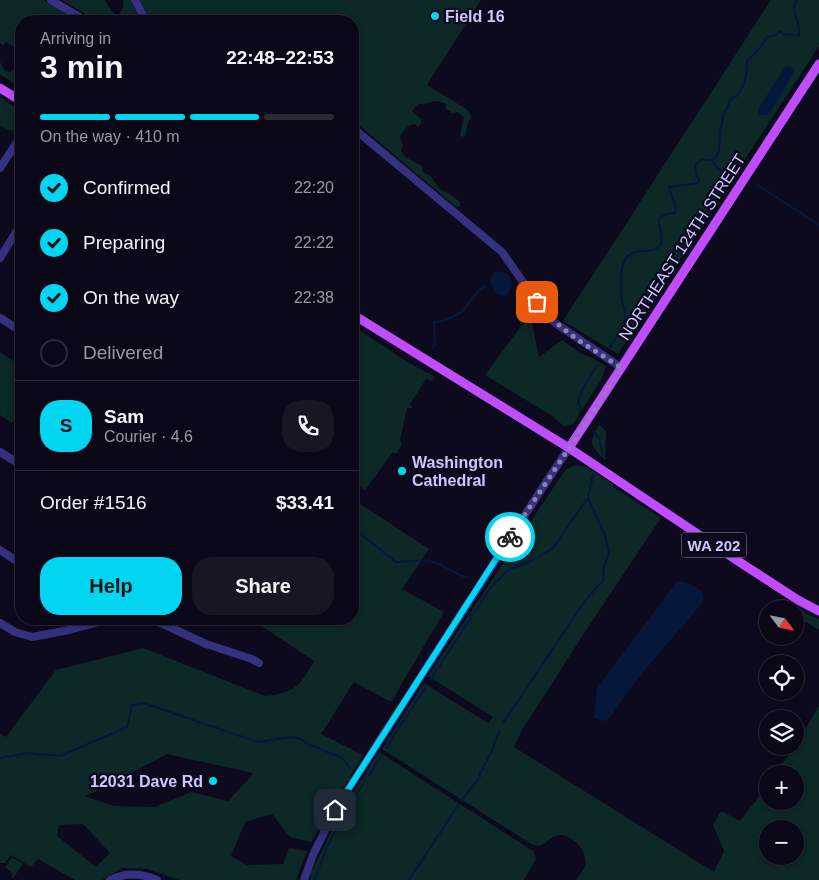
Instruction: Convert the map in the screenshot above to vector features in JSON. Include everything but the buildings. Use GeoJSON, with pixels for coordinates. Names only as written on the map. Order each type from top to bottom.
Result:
{"type":"FeatureCollection","features":[{"type":"Feature","properties":{"kind":"main road","name":"NORTHEAST 124TH STREET"},"geometry":{"type":"LineString","coordinates":[[569,448],[819,64]]}},
{"type":"Feature","properties":{"kind":"main road"},"geometry":{"type":"LineString","coordinates":[[0,88],[15,98]]}},
{"type":"Feature","properties":{"kind":"main road","name":"WA 202"},"geometry":{"type":"LineString","coordinates":[[359,318],[569,448],[798,600],[819,611]]}},
{"type":"Feature","properties":{"kind":"street"},"geometry":{"type":"LineString","coordinates":[[51,0],[76,15]]}},
{"type":"Feature","properties":{"kind":"street"},"geometry":{"type":"LineString","coordinates":[[136,0],[143,15]]}},
{"type":"Feature","properties":{"kind":"street"},"geometry":{"type":"LineString","coordinates":[[359,133],[502,252],[555,324],[622,368]]}},
{"type":"Feature","properties":{"kind":"street"},"geometry":{"type":"LineString","coordinates":[[0,168],[15,145]]}},
{"type":"Feature","properties":{"kind":"street"},"geometry":{"type":"LineString","coordinates":[[0,258],[15,234]]}},
{"type":"Feature","properties":{"kind":"street"},"geometry":{"type":"LineString","coordinates":[[0,318],[15,327]]}},
{"type":"Feature","properties":{"kind":"street","name":"NORTHEAST 124TH STREET"},"geometry":{"type":"LineString","coordinates":[[304,880],[313,854],[335,810],[569,448]]}},
{"type":"Feature","properties":{"kind":"street"},"geometry":{"type":"LineString","coordinates":[[0,452],[15,461]]}},
{"type":"Feature","properties":{"kind":"street"},"geometry":{"type":"LineString","coordinates":[[0,550],[15,560]]}},
{"type":"Feature","properties":{"kind":"street"},"geometry":{"type":"LineString","coordinates":[[0,623],[15,632],[32,637],[74,625]]}},
{"type":"Feature","properties":{"kind":"street"},"geometry":{"type":"LineString","coordinates":[[165,625],[206,644],[259,663]]}},
{"type":"Feature","properties":{"kind":"street"},"geometry":{"type":"LineString","coordinates":[[112,879],[136,874],[157,880]]}},
{"type":"Feature","properties":{"kind":"green space"},"geometry":{"type":"Polygon","coordinates":[[[0,0],[43,0],[68,15],[15,15],[15,47],[6,42],[3,45],[0,43],[0,0]]]}},
{"type":"Feature","properties":{"kind":"green space"},"geometry":{"type":"Polygon","coordinates":[[[62,0],[105,0],[112,12],[118,15],[87,15],[62,0]]]}},
{"type":"Feature","properties":{"kind":"green space"},"geometry":{"type":"Polygon","coordinates":[[[123,0],[130,0],[138,15],[118,15],[123,8],[123,0]]]}},
{"type":"Feature","properties":{"kind":"green space"},"geometry":{"type":"Polygon","coordinates":[[[140,0],[481,0],[427,85],[468,110],[471,117],[467,125],[466,135],[463,137],[460,135],[464,117],[457,112],[452,113],[446,109],[445,103],[433,102],[418,104],[412,111],[421,119],[421,124],[418,127],[414,124],[407,127],[400,138],[403,145],[401,150],[405,157],[422,166],[423,172],[430,176],[441,190],[460,202],[460,206],[456,207],[359,125],[359,15],[148,15],[140,0]]]}},
{"type":"Feature","properties":{"kind":"green space"},"geometry":{"type":"Polygon","coordinates":[[[771,0],[819,0],[819,46],[618,354],[563,321],[771,0]]]}},
{"type":"Feature","properties":{"kind":"green space"},"geometry":{"type":"Polygon","coordinates":[[[0,62],[5,71],[10,72],[15,70],[15,84],[0,74],[0,62]]]}},
{"type":"Feature","properties":{"kind":"green space"},"geometry":{"type":"Polygon","coordinates":[[[0,97],[15,108],[15,129],[12,131],[0,126],[0,97]]]}},
{"type":"Feature","properties":{"kind":"green space"},"geometry":{"type":"Polygon","coordinates":[[[530,314],[539,357],[562,340],[580,353],[595,359],[606,367],[601,380],[573,424],[565,427],[552,416],[485,375],[530,314]]]}},
{"type":"Feature","properties":{"kind":"green space"},"geometry":{"type":"Polygon","coordinates":[[[359,330],[406,361],[435,377],[432,381],[426,379],[410,404],[412,408],[407,408],[400,440],[402,445],[396,454],[393,452],[365,490],[359,486],[359,330]]]}},
{"type":"Feature","properties":{"kind":"green space"},"geometry":{"type":"Polygon","coordinates":[[[0,352],[15,362],[15,418],[12,423],[0,415],[0,352]]]}},
{"type":"Feature","properties":{"kind":"green space"},"geometry":{"type":"Polygon","coordinates":[[[599,425],[606,431],[605,460],[592,444],[593,436],[599,425]]]}},
{"type":"Feature","properties":{"kind":"green space"},"geometry":{"type":"Polygon","coordinates":[[[575,465],[587,467],[613,484],[613,487],[661,518],[581,638],[522,730],[514,747],[714,872],[724,851],[713,825],[721,811],[740,821],[759,796],[759,810],[804,810],[804,765],[781,765],[789,755],[804,755],[804,731],[819,706],[819,880],[576,880],[586,861],[583,851],[571,838],[558,835],[540,846],[533,845],[382,749],[424,683],[488,723],[493,717],[428,676],[565,470],[575,465]]]}},
{"type":"Feature","properties":{"kind":"green space"},"geometry":{"type":"Polygon","coordinates":[[[359,503],[429,549],[402,589],[444,612],[391,702],[354,682],[321,734],[363,755],[311,842],[290,837],[272,814],[245,822],[231,856],[247,865],[283,864],[289,848],[307,851],[296,880],[179,880],[147,869],[122,868],[102,880],[75,880],[38,859],[31,867],[11,855],[5,863],[0,863],[0,734],[6,737],[56,670],[143,648],[265,696],[283,693],[296,687],[305,677],[314,661],[260,625],[359,625],[359,503]],[[167,754],[84,796],[114,806],[155,807],[191,792],[228,801],[253,774],[167,754]],[[83,824],[59,825],[57,836],[96,867],[110,853],[83,824]]]}},
{"type":"Feature","properties":{"kind":"green space"},"geometry":{"type":"Polygon","coordinates":[[[804,612],[819,619],[819,630],[804,621],[804,612]]]}},
{"type":"Feature","properties":{"kind":"green space"},"geometry":{"type":"Polygon","coordinates":[[[379,752],[533,851],[536,858],[524,880],[310,880],[311,873],[340,814],[379,752]]]}},
{"type":"Feature","properties":{"kind":"green space"},"geometry":{"type":"Polygon","coordinates":[[[12,857],[23,864],[13,878],[13,874],[5,867],[12,857]]]}},
{"type":"Feature","properties":{"kind":"water"},"geometry":{"type":"Polygon","coordinates":[[[786,66],[792,67],[793,75],[770,112],[765,115],[759,115],[758,109],[786,66]]]}},
{"type":"Feature","properties":{"kind":"water"},"geometry":{"type":"Polygon","coordinates":[[[496,271],[505,273],[512,281],[506,296],[498,295],[493,289],[490,280],[496,271]]]}},
{"type":"Feature","properties":{"kind":"water"},"geometry":{"type":"Polygon","coordinates":[[[680,581],[689,583],[701,591],[703,594],[702,603],[643,672],[611,716],[606,721],[594,718],[597,688],[676,583],[680,581]]]}},
{"type":"Feature","properties":{"kind":"waterway"},"geometry":{"type":"LineString","coordinates":[[610,347],[625,321],[620,280],[625,260],[633,253],[649,251],[658,247],[662,238],[659,220],[667,214],[675,213],[676,209],[669,187],[698,183],[695,165],[701,160],[712,160],[717,156],[724,114],[731,99],[742,89],[747,61],[760,48],[767,37],[776,35],[779,31],[783,34],[799,35],[799,26],[794,9],[797,0]]}},
{"type":"Feature","properties":{"kind":"waterway"},"geometry":{"type":"LineString","coordinates":[[712,160],[716,167],[727,175],[736,170]]}},
{"type":"Feature","properties":{"kind":"waterway"},"geometry":{"type":"LineString","coordinates":[[756,184],[819,225]]}},
{"type":"Feature","properties":{"kind":"waterway"},"geometry":{"type":"LineString","coordinates":[[433,348],[435,343],[434,322],[443,321],[462,312],[478,291],[485,286]]}},
{"type":"Feature","properties":{"kind":"waterway"},"geometry":{"type":"LineString","coordinates":[[578,418],[580,394],[598,364]]}},
{"type":"Feature","properties":{"kind":"waterway"},"geometry":{"type":"LineString","coordinates":[[593,431],[599,438],[603,456]]}},
{"type":"Feature","properties":{"kind":"waterway"},"geometry":{"type":"LineString","coordinates":[[431,679],[490,588],[508,570],[533,560],[552,549],[588,498],[593,475]]}},
{"type":"Feature","properties":{"kind":"waterway"},"geometry":{"type":"LineString","coordinates":[[503,723],[587,598],[603,581],[604,566],[609,553],[605,535],[588,498]]}},
{"type":"Feature","properties":{"kind":"waterway"},"geometry":{"type":"LineString","coordinates":[[359,533],[396,562],[421,560],[431,562],[468,578]]}},
{"type":"Feature","properties":{"kind":"waterway"},"geometry":{"type":"LineString","coordinates":[[386,748],[425,688]]}},
{"type":"Feature","properties":{"kind":"waterway"},"geometry":{"type":"LineString","coordinates":[[0,758],[27,753],[60,756],[127,727],[132,705],[143,703],[258,742],[291,737],[301,739],[307,744],[338,756],[350,768]]}},
{"type":"Feature","properties":{"kind":"waterway"},"geometry":{"type":"LineString","coordinates":[[462,800],[480,777],[480,773],[499,732]]}},
{"type":"Feature","properties":{"kind":"waterway"},"geometry":{"type":"LineString","coordinates":[[315,880],[335,831],[382,755]]}},
{"type":"Feature","properties":{"kind":"waterway"},"geometry":{"type":"LineString","coordinates":[[409,880],[459,804]]}},
{"type":"Feature","properties":{"kind":"way so far"},"geometry":{"type":"LineString","coordinates":[[510,537],[622,368],[555,324],[537,302]]}},
{"type":"Feature","properties":{"kind":"place","name":"Field 16"},"geometry":{"type":"Point","coordinates":[435,16]}},
{"type":"Feature","properties":{"kind":"place","name":"Washington Cathedral"},"geometry":{"type":"Point","coordinates":[402,471]}},
{"type":"Feature","properties":{"kind":"place","name":"12031 Dave Rd"},"geometry":{"type":"Point","coordinates":[213,781]}},
{"type":"Feature","properties":{"kind":"route"},"geometry":{"type":"LineString","coordinates":[[335,810],[510,537]]}}]}
